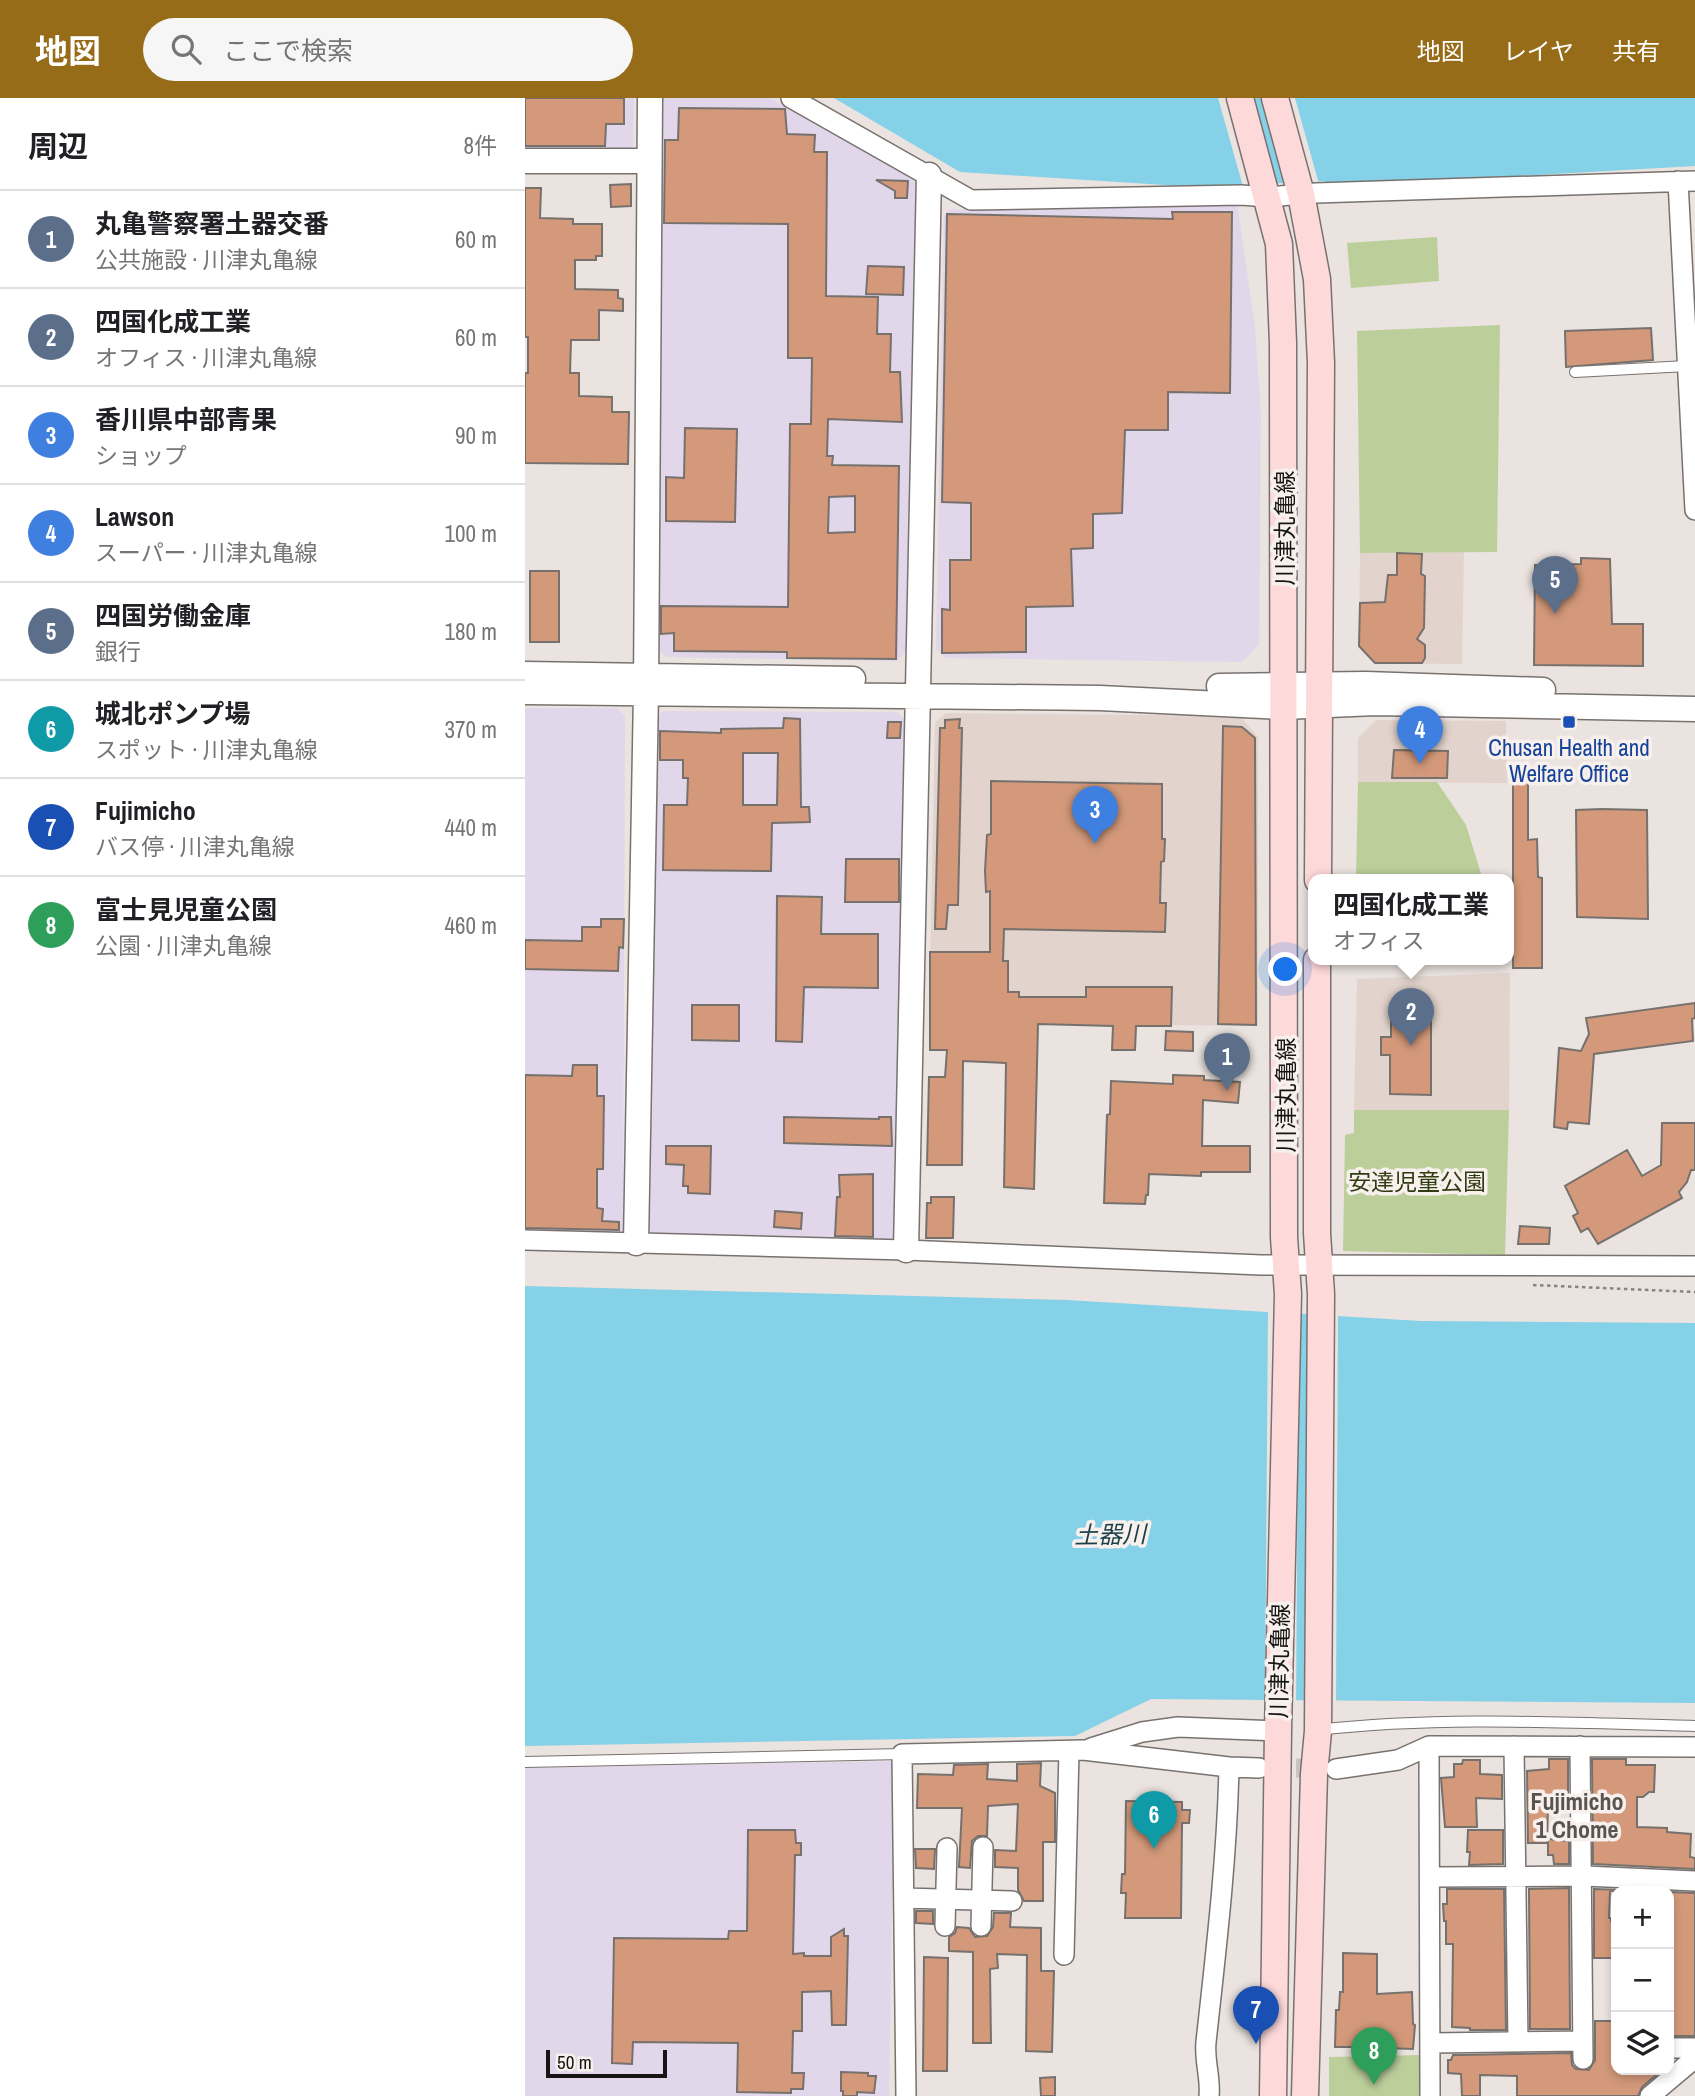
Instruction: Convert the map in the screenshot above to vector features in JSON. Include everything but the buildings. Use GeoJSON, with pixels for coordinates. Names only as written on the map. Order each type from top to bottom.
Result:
{"type":"FeatureCollection","features":[{"type":"Feature","properties":{"kind":"main road","name":"川津丸亀線"},"geometry":{"type":"LineString","coordinates":[[1240,98],[1279,244],[1283,343],[1284,1237],[1288,1294],[1273,2096]]}},
{"type":"Feature","properties":{"kind":"main road","name":"川津丸亀線"},"geometry":{"type":"LineString","coordinates":[[1275,98],[1300,190],[1317,279],[1321,363],[1318,874]]}},
{"type":"Feature","properties":{"kind":"main road","name":"川津丸亀線"},"geometry":{"type":"LineString","coordinates":[[1305,2096],[1314,1774],[1318,1731],[1321,1294],[1317,1222],[1317,965]]}},
{"type":"Feature","properties":{"kind":"street"},"geometry":{"type":"LineString","coordinates":[[636,1243],[645,683],[650,98]]}},
{"type":"Feature","properties":{"kind":"street"},"geometry":{"type":"LineString","coordinates":[[791,98],[971,200],[1241,195],[1300,190],[1686,181],[1687,366],[1695,510]]}},
{"type":"Feature","properties":{"kind":"street"},"geometry":{"type":"LineString","coordinates":[[525,160],[649,161]]}},
{"type":"Feature","properties":{"kind":"street"},"geometry":{"type":"LineString","coordinates":[[906,1250],[929,175]]}},
{"type":"Feature","properties":{"kind":"street"},"geometry":{"type":"LineString","coordinates":[[525,674],[645,683],[917,689],[1100,698],[1695,692]]}},
{"type":"Feature","properties":{"kind":"street"},"geometry":{"type":"LineString","coordinates":[[525,692],[645,683]]}},
{"type":"Feature","properties":{"kind":"street"},"geometry":{"type":"LineString","coordinates":[[1321,694],[1375,703],[1695,709]]}},
{"type":"Feature","properties":{"kind":"street"},"geometry":{"type":"LineString","coordinates":[[525,1240],[906,1250],[1286,1265],[1695,1266]]}},
{"type":"Feature","properties":{"kind":"street"},"geometry":{"type":"LineString","coordinates":[[1076,1751],[1142,1732],[1178,1727],[1278,1731]]}},
{"type":"Feature","properties":{"kind":"street"},"geometry":{"type":"LineString","coordinates":[[1429,1746],[1430,2096]]}},
{"type":"Feature","properties":{"kind":"street"},"geometry":{"type":"LineString","coordinates":[[1336,1769],[1398,1760],[1429,1746],[1695,1747]]}},
{"type":"Feature","properties":{"kind":"street"},"geometry":{"type":"LineString","coordinates":[[1514,1746],[1518,2042]]}},
{"type":"Feature","properties":{"kind":"street"},"geometry":{"type":"LineString","coordinates":[[1431,2043],[1518,2042],[1583,2050],[1580,1746]]}},
{"type":"Feature","properties":{"kind":"street"},"geometry":{"type":"LineString","coordinates":[[1064,1955],[1076,1751]]}},
{"type":"Feature","properties":{"kind":"street"},"geometry":{"type":"LineString","coordinates":[[906,2096],[902,1754],[1076,1751],[1259,1768]]}},
{"type":"Feature","properties":{"kind":"street"},"geometry":{"type":"LineString","coordinates":[[1209,2096],[1206,2046],[1225,1856],[1229,1767]]}},
{"type":"Feature","properties":{"kind":"street"},"geometry":{"type":"LineString","coordinates":[[981,1926],[983,1847]]}},
{"type":"Feature","properties":{"kind":"street"},"geometry":{"type":"LineString","coordinates":[[945,1926],[947,1848]]}},
{"type":"Feature","properties":{"kind":"street"},"geometry":{"type":"LineString","coordinates":[[1430,1877],[1582,1875],[1660,1885],[1695,1881]]}},
{"type":"Feature","properties":{"kind":"street"},"geometry":{"type":"LineString","coordinates":[[904,1898],[1011,1900]]}},
{"type":"Feature","properties":{"kind":"street"},"geometry":{"type":"LineString","coordinates":[[1674,2046],[1695,2048]]}},
{"type":"Feature","properties":{"kind":"street"},"geometry":{"type":"LineString","coordinates":[[1650,2096],[1695,2058]]}},
{"type":"Feature","properties":{"kind":"lane"},"geometry":{"type":"LineString","coordinates":[[1575,372],[1687,366]]}},
{"type":"Feature","properties":{"kind":"lane"},"geometry":{"type":"LineString","coordinates":[[1318,1731],[1394,1723],[1488,1721],[1695,1726]]}},
{"type":"Feature","properties":{"kind":"lane"},"geometry":{"type":"LineString","coordinates":[[525,1762],[902,1754]]}},
{"type":"Feature","properties":{"kind":"shaded area"},"geometry":{"type":"Polygon","coordinates":[[[525,98],[634,98],[633,146],[628,150],[525,150],[525,98]]]}},
{"type":"Feature","properties":{"kind":"shaded area"},"geometry":{"type":"Polygon","coordinates":[[[663,98],[770,98],[913,179],[916,187],[906,652],[896,661],[666,657],[656,647],[663,98]]]}},
{"type":"Feature","properties":{"kind":"shaded area"},"geometry":{"type":"Polygon","coordinates":[[[1237,203],[1255,328],[1261,415],[1259,644],[1242,662],[946,658],[936,649],[944,216],[948,210],[1237,203]]]}},
{"type":"Feature","properties":{"kind":"shaded area"},"geometry":{"type":"Polygon","coordinates":[[[1464,552],[1462,664],[1375,663],[1359,646],[1360,553],[1464,552]]]}},
{"type":"Feature","properties":{"kind":"shaded area"},"geometry":{"type":"Polygon","coordinates":[[[525,708],[617,708],[625,716],[623,1230],[616,1237],[525,1236],[525,708]]]}},
{"type":"Feature","properties":{"kind":"shaded area"},"geometry":{"type":"Polygon","coordinates":[[[663,711],[897,712],[905,720],[894,1238],[889,1244],[656,1238],[650,1232],[655,719],[663,711]]]}},
{"type":"Feature","properties":{"kind":"shaded area"},"geometry":{"type":"Polygon","coordinates":[[[946,713],[1240,716],[1258,737],[1258,1026],[929,1023],[935,722],[946,713]]]}},
{"type":"Feature","properties":{"kind":"shaded area"},"geometry":{"type":"Polygon","coordinates":[[[1376,720],[1506,721],[1507,783],[1358,782],[1358,738],[1376,720]]]}},
{"type":"Feature","properties":{"kind":"shaded area"},"geometry":{"type":"Polygon","coordinates":[[[1510,973],[1509,1110],[1354,1110],[1357,979],[1510,973]]]}},
{"type":"Feature","properties":{"kind":"shaded area"},"geometry":{"type":"Polygon","coordinates":[[[894,1761],[889,2096],[525,2096],[525,1768],[894,1761]]]}},
{"type":"Feature","properties":{"kind":"green space"},"geometry":{"type":"Polygon","coordinates":[[[1437,237],[1439,281],[1351,288],[1347,243],[1437,237]]]}},
{"type":"Feature","properties":{"kind":"green space"},"geometry":{"type":"Polygon","coordinates":[[[1500,325],[1497,552],[1360,553],[1357,331],[1500,325]]]}},
{"type":"Feature","properties":{"kind":"green space"},"geometry":{"type":"Polygon","coordinates":[[[1358,782],[1437,782],[1466,825],[1481,874],[1356,874],[1358,782]]]}},
{"type":"Feature","properties":{"kind":"green space","name":"安達児童公園"},"geometry":{"type":"Polygon","coordinates":[[[1354,1110],[1509,1110],[1505,1255],[1343,1251],[1345,1135],[1354,1133],[1354,1110]]]}},
{"type":"Feature","properties":{"kind":"green space"},"geometry":{"type":"Polygon","coordinates":[[[1420,2055],[1421,2096],[1329,2096],[1329,2057],[1420,2055]]]}},
{"type":"Feature","properties":{"kind":"water"},"geometry":{"type":"Polygon","coordinates":[[[834,98],[1695,98],[1695,166],[1324,187],[1325,181],[1243,185],[1243,190],[960,172],[834,98]]]}},
{"type":"Feature","properties":{"kind":"water","name":"土器川"},"geometry":{"type":"Polygon","coordinates":[[[525,1286],[1067,1300],[1421,1321],[1695,1323],[1695,1703],[1151,1699],[1075,1736],[525,1746],[525,1286]]]}},
{"type":"Feature","properties":{"kind":"pier"},"geometry":{"type":"Polygon","coordinates":[[[1218,98],[1247,98],[1272,187],[1244,190],[1218,98]]]}},
{"type":"Feature","properties":{"kind":"pier"},"geometry":{"type":"Polygon","coordinates":[[[1265,98],[1295,98],[1319,184],[1290,186],[1265,98]]]}},
{"type":"Feature","properties":{"kind":"pier"},"geometry":{"type":"Polygon","coordinates":[[[1268,1308],[1299,1310],[1296,1704],[1265,1703],[1268,1308]]]}},
{"type":"Feature","properties":{"kind":"pier"},"geometry":{"type":"Polygon","coordinates":[[[1310,1311],[1338,1313],[1336,1704],[1308,1704],[1310,1311]]]}},
{"type":"Feature","properties":{"kind":"tunnel"},"geometry":{"type":"LineString","coordinates":[[1267,1768],[1328,1768]]}},
{"type":"Feature","properties":{"kind":"place","name":"四国労働金庫"},"geometry":{"type":"Point","coordinates":[1555,614]}},
{"type":"Feature","properties":{"kind":"place","name":"Chusan Health and Welfare Office"},"geometry":{"type":"Point","coordinates":[1569,722]}},
{"type":"Feature","properties":{"kind":"place","name":"Lawson"},"geometry":{"type":"Point","coordinates":[1420,764]}},
{"type":"Feature","properties":{"kind":"place","name":"香川県中部青果"},"geometry":{"type":"Point","coordinates":[1095,844]}},
{"type":"Feature","properties":{"kind":"place","name":"四国化成工業"},"geometry":{"type":"Point","coordinates":[1411,1046]}},
{"type":"Feature","properties":{"kind":"place","name":"丸亀警察署土器交番"},"geometry":{"type":"Point","coordinates":[1227,1091]}},
{"type":"Feature","properties":{"kind":"place","name":"城北ポンプ場"},"geometry":{"type":"Point","coordinates":[1154,1849]}},
{"type":"Feature","properties":{"kind":"place","name":"Fujimicho"},"geometry":{"type":"Point","coordinates":[1256,2044]}},
{"type":"Feature","properties":{"kind":"place","name":"富士見児童公園"},"geometry":{"type":"Point","coordinates":[1374,2085]}},
{"type":"Feature","properties":{"kind":"district","name":"Fujimicho 1 Chome"},"geometry":{"type":"Point","coordinates":[1577,1815]}}]}
